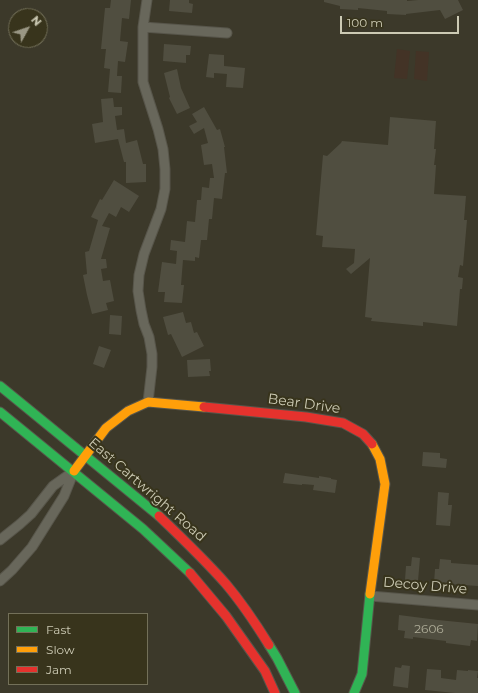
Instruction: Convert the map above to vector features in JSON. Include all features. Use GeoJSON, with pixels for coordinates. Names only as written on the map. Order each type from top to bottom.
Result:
{"type":"FeatureCollection","features":[{"type":"Feature","properties":{"kind":"main road","name":"East Cartwright Road"},"geometry":{"type":"LineString","coordinates":[[0,386],[154,511],[191,546],[227,585],[254,621],[277,658],[295,693]]}},
{"type":"Feature","properties":{"kind":"main road","name":"Bear Drive"},"geometry":{"type":"LineString","coordinates":[[74,471],[106,428],[128,411],[148,402],[298,416],[343,423],[363,434],[372,444],[380,459],[385,484],[370,596],[362,674],[354,693]]}},
{"type":"Feature","properties":{"kind":"main road"},"geometry":{"type":"LineString","coordinates":[[0,412],[143,529],[191,574],[226,616],[264,671],[275,693]]}},
{"type":"Feature","properties":{"kind":"street"},"geometry":{"type":"LineString","coordinates":[[147,0],[143,27],[143,82],[158,129],[166,169],[161,209],[144,254],[139,275],[138,291],[141,310],[149,337],[152,354],[148,402]]}},
{"type":"Feature","properties":{"kind":"street"},"geometry":{"type":"LineString","coordinates":[[143,27],[227,33]]}},
{"type":"Feature","properties":{"kind":"street"},"geometry":{"type":"LineString","coordinates":[[0,540],[31,514],[52,486],[74,471]]}},
{"type":"Feature","properties":{"kind":"street"},"geometry":{"type":"LineString","coordinates":[[0,581],[32,547],[64,496],[74,471]]}},
{"type":"Feature","properties":{"kind":"street","name":"Decoy Drive"},"geometry":{"type":"LineString","coordinates":[[370,596],[478,605]]}},
{"type":"Feature","properties":{"kind":"shaded area"},"geometry":{"type":"Polygon","coordinates":[[[397,49],[410,51],[407,79],[394,78],[397,49]]]}},
{"type":"Feature","properties":{"kind":"shaded area"},"geometry":{"type":"Polygon","coordinates":[[[416,51],[429,52],[427,81],[414,79],[416,51]]]}},
{"type":"Feature","properties":{"kind":"building"},"geometry":{"type":"Polygon","coordinates":[[[111,0],[131,0],[129,19],[122,18],[120,41],[128,42],[125,62],[118,61],[117,76],[122,76],[121,93],[108,92],[110,69],[104,68],[106,49],[101,49],[105,8],[110,8],[111,0]]]}},
{"type":"Feature","properties":{"kind":"building"},"geometry":{"type":"Polygon","coordinates":[[[170,0],[189,0],[189,3],[193,4],[192,13],[169,11],[170,0]]]}},
{"type":"Feature","properties":{"kind":"building"},"geometry":{"type":"Polygon","coordinates":[[[324,0],[458,0],[463,10],[445,19],[440,10],[406,15],[387,14],[387,11],[358,8],[358,10],[340,9],[340,6],[324,2],[324,0]]]}},
{"type":"Feature","properties":{"kind":"building"},"geometry":{"type":"Polygon","coordinates":[[[164,44],[191,46],[190,55],[186,55],[186,63],[163,61],[164,44]]]}},
{"type":"Feature","properties":{"kind":"building"},"geometry":{"type":"Polygon","coordinates":[[[209,54],[224,55],[224,66],[245,68],[243,88],[226,87],[227,74],[214,73],[214,78],[206,77],[209,54]]]}},
{"type":"Feature","properties":{"kind":"building"},"geometry":{"type":"Polygon","coordinates":[[[177,69],[181,88],[190,108],[177,114],[169,98],[164,73],[177,69]]]}},
{"type":"Feature","properties":{"kind":"building"},"geometry":{"type":"Polygon","coordinates":[[[113,98],[114,107],[122,107],[122,115],[115,116],[117,130],[124,129],[126,143],[137,140],[143,164],[146,164],[146,182],[126,183],[126,162],[124,162],[118,139],[95,143],[92,124],[103,122],[101,99],[113,98]]]}},
{"type":"Feature","properties":{"kind":"building"},"geometry":{"type":"Polygon","coordinates":[[[204,107],[217,130],[220,129],[225,147],[227,173],[225,173],[222,199],[214,198],[212,219],[209,219],[207,240],[201,240],[199,258],[195,257],[195,261],[183,260],[181,285],[184,285],[182,303],[164,302],[165,292],[158,292],[162,262],[176,264],[177,251],[170,250],[171,240],[185,242],[187,221],[195,222],[197,200],[201,200],[202,187],[209,188],[210,178],[214,178],[212,164],[204,165],[201,145],[208,143],[204,128],[194,134],[189,126],[197,122],[192,114],[204,107]]]}},
{"type":"Feature","properties":{"kind":"building"},"geometry":{"type":"Polygon","coordinates":[[[390,117],[436,121],[434,149],[436,149],[434,165],[436,165],[434,194],[466,196],[464,220],[467,220],[463,266],[460,265],[458,277],[463,278],[462,289],[460,289],[457,326],[423,322],[423,326],[371,321],[372,318],[365,317],[370,258],[351,274],[346,269],[354,263],[355,249],[322,247],[323,236],[316,235],[323,155],[327,156],[342,141],[388,145],[390,117]]]}},
{"type":"Feature","properties":{"kind":"building"},"geometry":{"type":"Polygon","coordinates":[[[114,180],[139,196],[129,212],[121,207],[116,217],[109,213],[102,226],[110,228],[101,259],[106,259],[107,268],[101,269],[103,281],[110,280],[114,301],[106,303],[108,310],[92,314],[83,275],[87,274],[85,252],[89,251],[98,220],[91,217],[100,199],[102,200],[114,180]]]}},
{"type":"Feature","properties":{"kind":"building"},"geometry":{"type":"Polygon","coordinates":[[[183,312],[186,323],[191,322],[194,333],[197,332],[204,346],[182,357],[171,334],[168,335],[163,317],[183,312]]]}},
{"type":"Feature","properties":{"kind":"building"},"geometry":{"type":"Polygon","coordinates":[[[110,315],[122,316],[121,335],[109,334],[110,315]]]}},
{"type":"Feature","properties":{"kind":"building"},"geometry":{"type":"Polygon","coordinates":[[[99,346],[111,350],[104,368],[93,364],[99,346]]]}},
{"type":"Feature","properties":{"kind":"building"},"geometry":{"type":"Polygon","coordinates":[[[210,359],[210,376],[188,377],[187,360],[210,359]]]}},
{"type":"Feature","properties":{"kind":"building"},"geometry":{"type":"Polygon","coordinates":[[[423,452],[440,453],[440,458],[447,459],[446,468],[422,466],[423,452]]]}},
{"type":"Feature","properties":{"kind":"building"},"geometry":{"type":"Polygon","coordinates":[[[285,473],[319,478],[319,476],[337,480],[335,493],[313,490],[314,485],[283,483],[285,473]]]}},
{"type":"Feature","properties":{"kind":"building"},"geometry":{"type":"Polygon","coordinates":[[[438,492],[449,493],[448,505],[452,505],[450,526],[436,525],[438,492]]]}},
{"type":"Feature","properties":{"kind":"building"},"geometry":{"type":"Polygon","coordinates":[[[412,557],[420,558],[418,581],[405,580],[406,566],[411,566],[412,557]]]}},
{"type":"Feature","properties":{"kind":"building"},"geometry":{"type":"Polygon","coordinates":[[[440,559],[451,560],[451,563],[478,565],[478,586],[434,583],[435,569],[439,569],[440,559]]]}},
{"type":"Feature","properties":{"kind":"building"},"geometry":{"type":"Polygon","coordinates":[[[399,615],[478,624],[477,641],[471,640],[470,646],[413,637],[413,639],[404,638],[405,631],[398,630],[399,615]]]}},
{"type":"Feature","properties":{"kind":"building"},"geometry":{"type":"Polygon","coordinates":[[[402,665],[410,666],[408,688],[393,686],[395,667],[401,668],[402,665]]]}},
{"type":"Feature","properties":{"kind":"building"},"geometry":{"type":"Polygon","coordinates":[[[427,669],[441,670],[441,678],[456,680],[457,670],[478,671],[478,693],[455,693],[425,690],[427,669]]]}},
{"type":"Feature","properties":{"kind":"traffic: fast"},"geometry":{"type":"LineString","coordinates":[[0,386],[159,516]]}},
{"type":"Feature","properties":{"kind":"traffic: fast"},"geometry":{"type":"LineString","coordinates":[[0,412],[143,529],[190,573]]}},
{"type":"Feature","properties":{"kind":"traffic: fast"},"geometry":{"type":"LineString","coordinates":[[354,693],[362,674],[370,594]]}},
{"type":"Feature","properties":{"kind":"traffic: fast"},"geometry":{"type":"LineString","coordinates":[[269,645],[295,693]]}},
{"type":"Feature","properties":{"kind":"traffic: slow"},"geometry":{"type":"LineString","coordinates":[[74,471],[106,428],[128,411],[148,402],[204,407]]}},
{"type":"Feature","properties":{"kind":"traffic: slow"},"geometry":{"type":"LineString","coordinates":[[370,594],[385,484],[380,459],[372,444]]}},
{"type":"Feature","properties":{"kind":"traffic: jam"},"geometry":{"type":"LineString","coordinates":[[204,407],[306,417],[343,423],[363,434],[372,444]]}},
{"type":"Feature","properties":{"kind":"traffic: jam"},"geometry":{"type":"LineString","coordinates":[[159,516],[226,584],[249,614],[269,645]]}},
{"type":"Feature","properties":{"kind":"traffic: jam"},"geometry":{"type":"LineString","coordinates":[[190,573],[226,616],[265,671],[275,693]]}}]}
